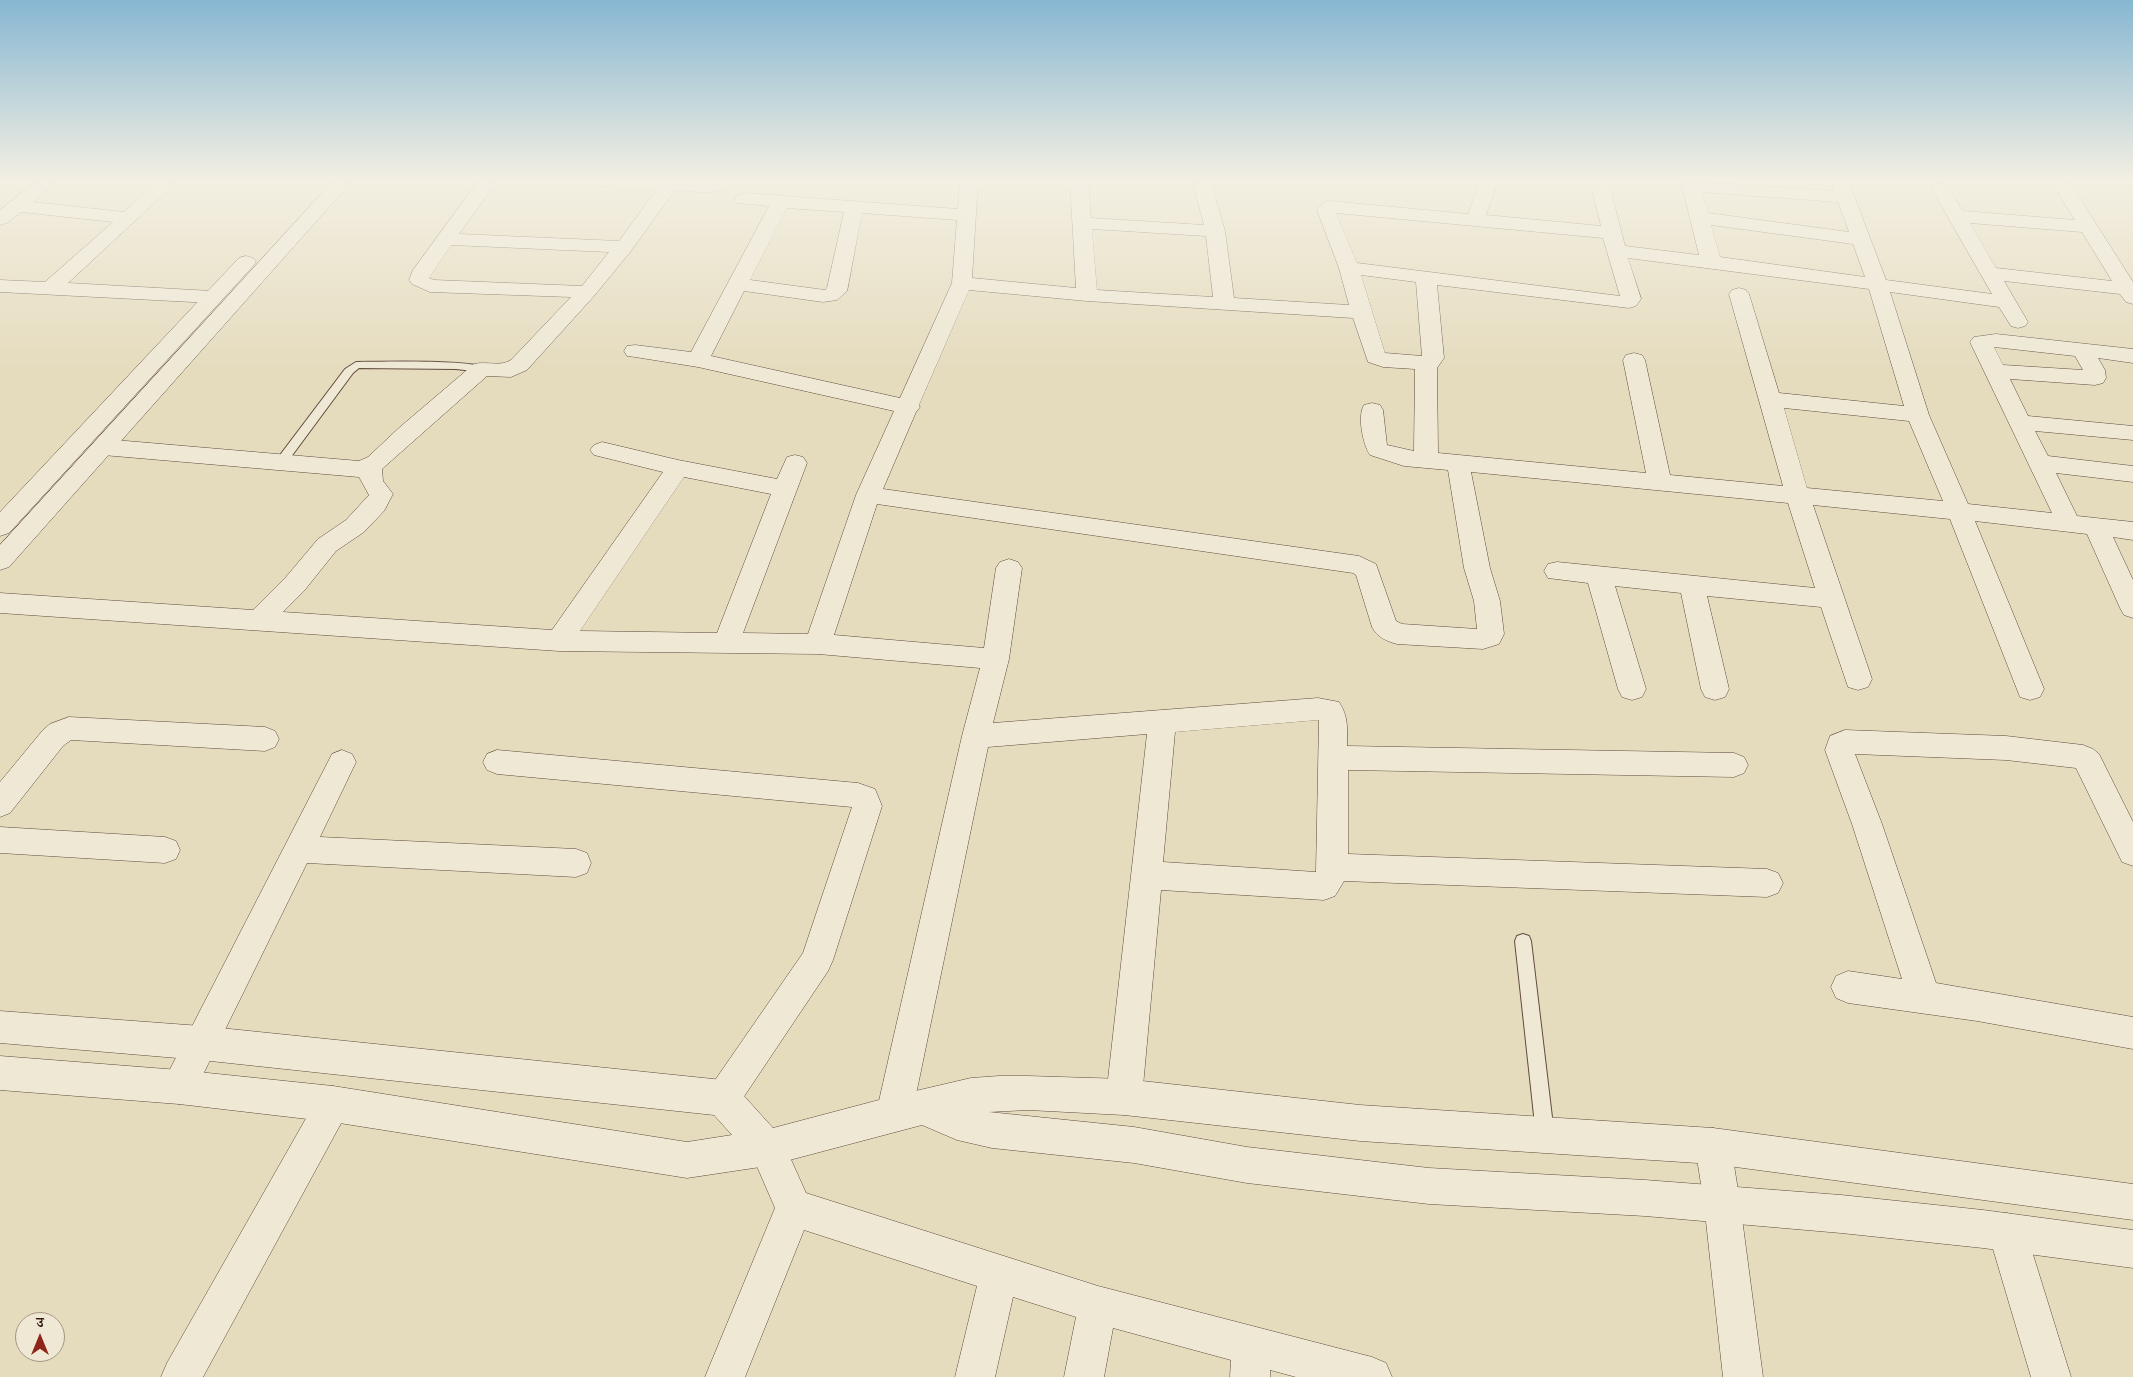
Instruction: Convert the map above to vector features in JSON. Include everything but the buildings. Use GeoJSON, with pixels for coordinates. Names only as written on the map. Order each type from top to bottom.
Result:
{"type":"FeatureCollection","features":[{"type":"Feature","properties":{"kind":"street"},"geometry":{"type":"LineString","coordinates":[[51,288],[100,244]]}},
{"type":"Feature","properties":{"kind":"street"},"geometry":{"type":"LineString","coordinates":[[0,527],[212,297],[263,244]]}},
{"type":"Feature","properties":{"kind":"street"},"geometry":{"type":"LineString","coordinates":[[0,561],[286,244]]}},
{"type":"Feature","properties":{"kind":"street"},"geometry":{"type":"LineString","coordinates":[[444,244],[420,274],[420,280],[424,284],[587,292]]}},
{"type":"Feature","properties":{"kind":"street"},"geometry":{"type":"LineString","coordinates":[[555,244],[624,247]]}},
{"type":"Feature","properties":{"kind":"street"},"geometry":{"type":"LineString","coordinates":[[103,447],[349,469],[362,469],[372,466],[482,369],[511,370],[515,368],[587,292],[626,244]]}},
{"type":"Feature","properties":{"kind":"street"},"geometry":{"type":"LineString","coordinates":[[698,360],[759,244]]}},
{"type":"Feature","properties":{"kind":"street"},"geometry":{"type":"LineString","coordinates":[[738,284],[823,296],[834,294],[837,291],[847,244]]}},
{"type":"Feature","properties":{"kind":"street"},"geometry":{"type":"LineString","coordinates":[[818,644],[868,495],[909,407],[962,283],[964,244]]}},
{"type":"Feature","properties":{"kind":"street"},"geometry":{"type":"LineString","coordinates":[[1084,244],[1087,295]]}},
{"type":"Feature","properties":{"kind":"street"},"geometry":{"type":"LineString","coordinates":[[1217,244],[1224,303]]}},
{"type":"Feature","properties":{"kind":"street"},"geometry":{"type":"LineString","coordinates":[[1339,244],[1349,268],[1360,312],[1376,357],[1383,360],[1426,363],[1430,362],[1433,358],[1426,278]]}},
{"type":"Feature","properties":{"kind":"street"},"geometry":{"type":"LineString","coordinates":[[1349,268],[1629,302],[1631,299],[1615,244]]}},
{"type":"Feature","properties":{"kind":"street"},"geometry":{"type":"LineString","coordinates":[[1625,244],[1710,262],[2006,302]]}},
{"type":"Feature","properties":{"kind":"street"},"geometry":{"type":"LineString","coordinates":[[1706,244],[1710,262]]}},
{"type":"Feature","properties":{"kind":"street"},"geometry":{"type":"LineString","coordinates":[[1862,244],[1878,286],[1918,415],[1959,511],[2030,689]]}},
{"type":"Feature","properties":{"kind":"street"},"geometry":{"type":"LineString","coordinates":[[1972,244],[2018,322]]}},
{"type":"Feature","properties":{"kind":"street"},"geometry":{"type":"LineString","coordinates":[[2099,244],[2131,292]]}},
{"type":"Feature","properties":{"kind":"street"},"geometry":{"type":"LineString","coordinates":[[1989,273],[2131,292]]}},
{"type":"Feature","properties":{"kind":"street"},"geometry":{"type":"LineString","coordinates":[[962,283],[1087,295],[1360,312]]}},
{"type":"Feature","properties":{"kind":"street"},"geometry":{"type":"LineString","coordinates":[[0,286],[212,297]]}},
{"type":"Feature","properties":{"kind":"street"},"geometry":{"type":"LineString","coordinates":[[1739,294],[1798,497],[1858,679]]}},
{"type":"Feature","properties":{"kind":"street"},"geometry":{"type":"LineString","coordinates":[[2070,524],[1981,342],[2133,356]]}},
{"type":"Feature","properties":{"kind":"street"},"geometry":{"type":"LineString","coordinates":[[1994,371],[2095,378],[2094,370],[2083,350]]}},
{"type":"Feature","properties":{"kind":"street"},"geometry":{"type":"LineString","coordinates":[[635,351],[698,360],[909,407]]}},
{"type":"Feature","properties":{"kind":"street"},"geometry":{"type":"LineString","coordinates":[[1634,360],[1660,483]]}},
{"type":"Feature","properties":{"kind":"street"},"geometry":{"type":"LineString","coordinates":[[1426,363],[1426,460]]}},
{"type":"Feature","properties":{"kind":"street"},"geometry":{"type":"LineString","coordinates":[[1770,399],[1918,415]]}},
{"type":"Feature","properties":{"kind":"street"},"geometry":{"type":"LineString","coordinates":[[1372,410],[1378,450],[1404,458],[1959,511],[2133,531]]}},
{"type":"Feature","properties":{"kind":"street"},"geometry":{"type":"LineString","coordinates":[[2019,422],[2133,433]]}},
{"type":"Feature","properties":{"kind":"street"},"geometry":{"type":"LineString","coordinates":[[602,450],[678,468],[785,489]]}},
{"type":"Feature","properties":{"kind":"street"},"geometry":{"type":"LineString","coordinates":[[2039,462],[2133,474]]}},
{"type":"Feature","properties":{"kind":"street"},"geometry":{"type":"LineString","coordinates":[[868,495],[1359,564],[1367,570],[1385,627],[1389,631],[1397,634],[1490,638],[1487,601],[1477,568],[1458,463]]}},
{"type":"Feature","properties":{"kind":"street"},"geometry":{"type":"LineString","coordinates":[[726,643],[795,464]]}},
{"type":"Feature","properties":{"kind":"street"},"geometry":{"type":"LineString","coordinates":[[260,620],[295,584],[327,545],[349,531],[375,506],[381,494],[371,484],[369,476],[372,466]]}},
{"type":"Feature","properties":{"kind":"street"},"geometry":{"type":"LineString","coordinates":[[559,641],[678,468]]}},
{"type":"Feature","properties":{"kind":"street"},"geometry":{"type":"LineString","coordinates":[[2096,527],[2133,608]]}},
{"type":"Feature","properties":{"kind":"street"},"geometry":{"type":"LineString","coordinates":[[908,1111],[976,736],[996,659],[1009,568]]}},
{"type":"Feature","properties":{"kind":"street"},"geometry":{"type":"LineString","coordinates":[[1558,572],[1833,600]]}},
{"type":"Feature","properties":{"kind":"street"},"geometry":{"type":"LineString","coordinates":[[1599,576],[1632,689]]}},
{"type":"Feature","properties":{"kind":"street"},"geometry":{"type":"LineString","coordinates":[[1692,585],[1715,689]]}},
{"type":"Feature","properties":{"kind":"street"},"geometry":{"type":"LineString","coordinates":[[0,603],[559,641],[818,644],[996,659]]}},
{"type":"Feature","properties":{"kind":"street"},"geometry":{"type":"LineString","coordinates":[[976,736],[1329,710],[1333,716],[1333,867],[1328,882],[1324,886],[1146,875]]}},
{"type":"Feature","properties":{"kind":"street"},"geometry":{"type":"LineString","coordinates":[[1124,1097],[1162,723]]}},
{"type":"Feature","properties":{"kind":"street"},"geometry":{"type":"LineString","coordinates":[[0,804],[53,738],[69,728],[265,739]]}},
{"type":"Feature","properties":{"kind":"street"},"geometry":{"type":"LineString","coordinates":[[1924,997],[1868,824],[1839,750],[1840,744],[1845,742],[2006,748],[2083,757],[2089,762],[2133,853]]}},
{"type":"Feature","properties":{"kind":"street"},"geometry":{"type":"LineString","coordinates":[[1334,758],[1734,765]]}},
{"type":"Feature","properties":{"kind":"street"},"geometry":{"type":"LineString","coordinates":[[179,1087],[342,762]]}},
{"type":"Feature","properties":{"kind":"street"},"geometry":{"type":"LineString","coordinates":[[497,762],[858,795],[865,798],[867,806],[816,960],[723,1098]]}},
{"type":"Feature","properties":{"kind":"street"},"geometry":{"type":"LineString","coordinates":[[0,840],[165,850]]}},
{"type":"Feature","properties":{"kind":"street"},"geometry":{"type":"LineString","coordinates":[[298,849],[576,863]]}},
{"type":"Feature","properties":{"kind":"street"},"geometry":{"type":"LineString","coordinates":[[1333,867],[1767,883]]}},
{"type":"Feature","properties":{"kind":"street"},"geometry":{"type":"LineString","coordinates":[[1848,986],[2133,1032]]}},
{"type":"Feature","properties":{"kind":"street"},"geometry":{"type":"LineString","coordinates":[[0,1027],[201,1043],[723,1098],[767,1148],[794,1208],[725,1377]]}},
{"type":"Feature","properties":{"kind":"street"},"geometry":{"type":"LineString","coordinates":[[0,1073],[179,1087],[333,1104],[687,1160],[767,1148],[971,1096],[999,1093],[1124,1097],[1360,1124],[1712,1146],[2133,1202]]}},
{"type":"Feature","properties":{"kind":"street"},"geometry":{"type":"LineString","coordinates":[[181,1377],[333,1104]]}},
{"type":"Feature","properties":{"kind":"street"},"geometry":{"type":"LineString","coordinates":[[908,1111],[992,1130],[1134,1145],[1246,1165],[1429,1186],[1722,1203],[2007,1232],[2133,1249]]}},
{"type":"Feature","properties":{"kind":"street"},"geometry":{"type":"LineString","coordinates":[[1712,1146],[1722,1203],[1743,1377]]}},
{"type":"Feature","properties":{"kind":"street"},"geometry":{"type":"LineString","coordinates":[[794,1208],[999,1275],[1098,1305],[1251,1361],[1372,1377]]}},
{"type":"Feature","properties":{"kind":"street"},"geometry":{"type":"LineString","coordinates":[[2007,1232],[2051,1377]]}},
{"type":"Feature","properties":{"kind":"street"},"geometry":{"type":"LineString","coordinates":[[975,1377],[999,1275]]}},
{"type":"Feature","properties":{"kind":"street"},"geometry":{"type":"LineString","coordinates":[[1084,1377],[1098,1305]]}},
{"type":"Feature","properties":{"kind":"lane"},"geometry":{"type":"LineString","coordinates":[[281,462],[349,371],[356,365],[456,366],[482,369]]}},
{"type":"Feature","properties":{"kind":"lane"},"geometry":{"type":"LineString","coordinates":[[1523,941],[1545,1135]]}}]}
